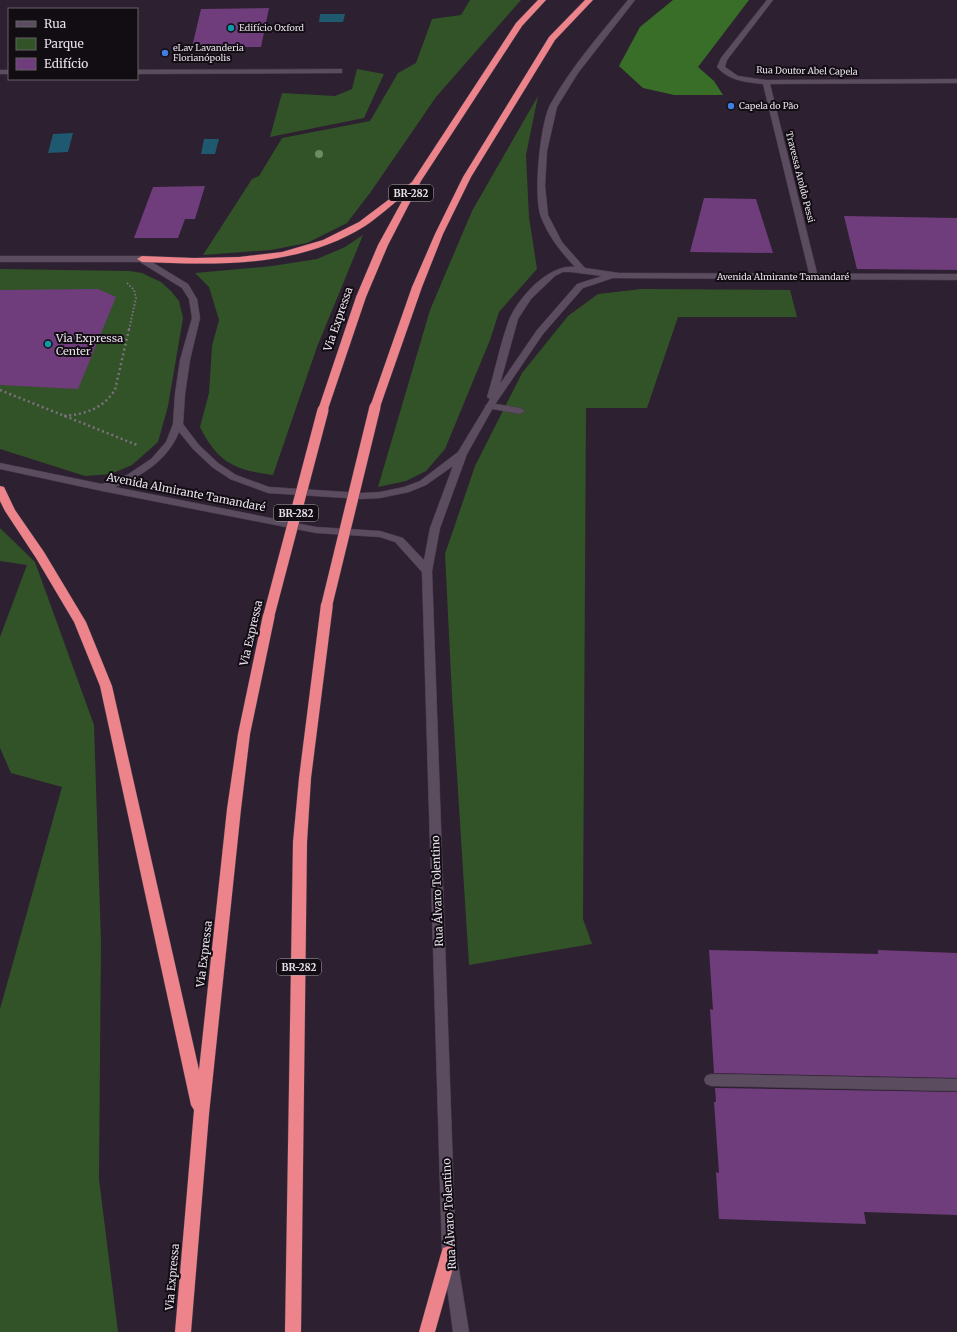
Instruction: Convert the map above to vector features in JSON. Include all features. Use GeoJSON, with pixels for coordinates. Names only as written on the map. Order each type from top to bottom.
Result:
{"type":"FeatureCollection","features":[{"type":"Feature","properties":{"kind":"highway","name":"Via Expressa"},"geometry":{"type":"LineString","coordinates":[[183,1332],[201,1114],[234,809],[244,734],[270,615],[323,410],[361,297],[383,245],[417,181],[519,25],[542,0]]}},
{"type":"Feature","properties":{"kind":"highway","name":"BR-282"},"geometry":{"type":"LineString","coordinates":[[293,1332],[300,842],[305,778],[327,604],[375,407],[417,287],[439,234],[468,177],[520,89],[552,39],[589,0]]}},
{"type":"Feature","properties":{"kind":"highway"},"geometry":{"type":"LineString","coordinates":[[142,259],[194,261],[239,260],[283,256],[326,242],[362,224],[417,181]]}},
{"type":"Feature","properties":{"kind":"highway"},"geometry":{"type":"LineString","coordinates":[[0,490],[10,511],[40,554],[80,622],[106,686],[201,1114]]}},
{"type":"Feature","properties":{"kind":"highway"},"geometry":{"type":"LineString","coordinates":[[427,1332],[449,1254]]}},
{"type":"Feature","properties":{"kind":"main road"},"geometry":{"type":"LineString","coordinates":[[580,286],[582,277],[581,270],[558,243],[544,215],[542,186],[543,151],[553,107],[575,72],[632,0]]}},
{"type":"Feature","properties":{"kind":"main road","name":"Rua Doutor Abel Capela"},"geometry":{"type":"LineString","coordinates":[[770,0],[724,60],[721,67],[726,74],[736,78],[766,82],[957,80]]}},
{"type":"Feature","properties":{"kind":"main road"},"geometry":{"type":"LineString","coordinates":[[138,72],[338,71]]}},
{"type":"Feature","properties":{"kind":"main road","name":"Travessa Aroldo Pessi"},"geometry":{"type":"LineString","coordinates":[[766,82],[814,277]]}},
{"type":"Feature","properties":{"kind":"main road"},"geometry":{"type":"LineString","coordinates":[[0,259],[142,259],[185,286],[192,298],[196,318],[185,360],[180,394],[178,424],[170,443],[154,461],[130,476],[102,488]]}},
{"type":"Feature","properties":{"kind":"main road","name":"Avenida Almirante Tamandaré"},"geometry":{"type":"LineString","coordinates":[[490,406],[514,319],[528,297],[552,274],[561,270],[581,270],[610,276],[957,277]]}},
{"type":"Feature","properties":{"kind":"main road","name":"Avenida Almirante Tamandaré"},"geometry":{"type":"LineString","coordinates":[[178,424],[196,447],[215,465],[233,477],[268,490],[362,496],[380,495],[406,490],[423,483],[462,454],[490,406],[540,332],[580,286],[610,276]]}},
{"type":"Feature","properties":{"kind":"main road"},"geometry":{"type":"LineString","coordinates":[[490,406],[520,411]]}},
{"type":"Feature","properties":{"kind":"main road","name":"Rua Álvaro Tolentino"},"geometry":{"type":"LineString","coordinates":[[460,1332],[449,1254],[427,571],[435,528],[462,454]]}},
{"type":"Feature","properties":{"kind":"main road","name":"Avenida Almirante Tamandaré"},"geometry":{"type":"LineString","coordinates":[[0,466],[102,488],[316,530],[380,534],[399,540],[427,571]]}},
{"type":"Feature","properties":{"kind":"main road"},"geometry":{"type":"LineString","coordinates":[[711,1080],[957,1086]]}},
{"type":"Feature","properties":{"kind":"path"},"geometry":{"type":"LineString","coordinates":[[64,416],[81,415],[97,409],[109,400],[115,390],[136,298],[134,290],[123,280]]}},
{"type":"Feature","properties":{"kind":"path"},"geometry":{"type":"LineString","coordinates":[[0,390],[137,445]]}},
{"type":"Feature","properties":{"kind":"green space"},"geometry":{"type":"Polygon","coordinates":[[[470,0],[521,0],[436,97],[370,193],[347,223],[307,243],[271,250],[203,255],[252,179],[259,176],[282,138],[370,121],[398,73],[416,63],[432,19],[461,15],[470,0]]]}},
{"type":"Feature","properties":{"kind":"green space"},"geometry":{"type":"Polygon","coordinates":[[[673,0],[749,0],[698,67],[714,81],[723,95],[674,95],[643,88],[619,66],[640,27],[673,0]]]}},
{"type":"Feature","properties":{"kind":"green space"},"geometry":{"type":"Polygon","coordinates":[[[357,69],[384,74],[364,118],[270,137],[282,93],[335,96],[352,89],[357,69]]]}},
{"type":"Feature","properties":{"kind":"green space"},"geometry":{"type":"Polygon","coordinates":[[[538,96],[526,155],[529,217],[537,269],[499,312],[490,340],[445,449],[426,471],[406,481],[378,487],[430,310],[472,211],[538,96]]]}},
{"type":"Feature","properties":{"kind":"green space"},"geometry":{"type":"Polygon","coordinates":[[[363,235],[317,347],[273,475],[248,470],[229,463],[214,449],[200,427],[209,393],[212,346],[219,320],[209,287],[195,273],[272,266],[317,259],[345,247],[363,235]]]}},
{"type":"Feature","properties":{"kind":"green space"},"geometry":{"type":"Polygon","coordinates":[[[0,269],[130,271],[142,273],[161,282],[179,301],[183,318],[168,406],[158,442],[132,465],[111,474],[85,476],[0,449],[0,269]]]}},
{"type":"Feature","properties":{"kind":"green space"},"geometry":{"type":"Polygon","coordinates":[[[642,289],[790,290],[797,317],[678,317],[647,408],[586,408],[583,919],[592,944],[469,965],[452,696],[445,554],[475,466],[522,373],[568,316],[598,294],[642,289]]]}},
{"type":"Feature","properties":{"kind":"green space"},"geometry":{"type":"Polygon","coordinates":[[[0,528],[35,562],[94,725],[101,941],[99,1179],[118,1332],[0,1332],[0,1009],[62,787],[11,773],[0,748],[0,637],[27,565],[0,561],[0,528]]]}},
{"type":"Feature","properties":{"kind":"water"},"geometry":{"type":"Polygon","coordinates":[[[320,14],[345,14],[343,22],[319,22],[320,14]]]}},
{"type":"Feature","properties":{"kind":"water"},"geometry":{"type":"Polygon","coordinates":[[[73,133],[68,152],[48,153],[53,134],[73,133]]]}},
{"type":"Feature","properties":{"kind":"water"},"geometry":{"type":"Polygon","coordinates":[[[204,139],[219,139],[215,154],[201,154],[204,139]]]}},
{"type":"Feature","properties":{"kind":"building","name":"Edifício Oxford"},"geometry":{"type":"Polygon","coordinates":[[[269,8],[261,47],[192,47],[201,9],[269,8]]]}},
{"type":"Feature","properties":{"kind":"building"},"geometry":{"type":"Polygon","coordinates":[[[205,186],[195,219],[185,219],[178,238],[134,238],[153,187],[205,186]]]}},
{"type":"Feature","properties":{"kind":"building"},"geometry":{"type":"Polygon","coordinates":[[[704,198],[756,199],[773,253],[690,252],[704,198]]]}},
{"type":"Feature","properties":{"kind":"building"},"geometry":{"type":"Polygon","coordinates":[[[844,216],[957,218],[957,270],[857,269],[844,216]]]}},
{"type":"Feature","properties":{"kind":"building","name":"Via Expressa Center"},"geometry":{"type":"Polygon","coordinates":[[[98,289],[116,297],[78,389],[0,385],[0,290],[98,289]]]}},
{"type":"Feature","properties":{"kind":"building"},"geometry":{"type":"Polygon","coordinates":[[[709,950],[878,954],[878,950],[957,953],[957,1078],[714,1073],[710,1009],[713,1010],[709,950]]]}},
{"type":"Feature","properties":{"kind":"building"},"geometry":{"type":"Polygon","coordinates":[[[715,1088],[957,1092],[957,1215],[864,1212],[866,1224],[719,1219],[716,1172],[719,1173],[714,1102],[716,1102],[715,1088]]]}},
{"type":"Feature","properties":{"kind":"place","name":"Edifício Oxford"},"geometry":{"type":"Point","coordinates":[231,28]}},
{"type":"Feature","properties":{"kind":"place","name":"eLav Lavanderia Florianópolis"},"geometry":{"type":"Point","coordinates":[165,53]}},
{"type":"Feature","properties":{"kind":"place","name":"Capela do Pão"},"geometry":{"type":"Point","coordinates":[731,106]}},
{"type":"Feature","properties":{"kind":"place","name":"Via Expressa Center"},"geometry":{"type":"Point","coordinates":[48,344]}}]}
